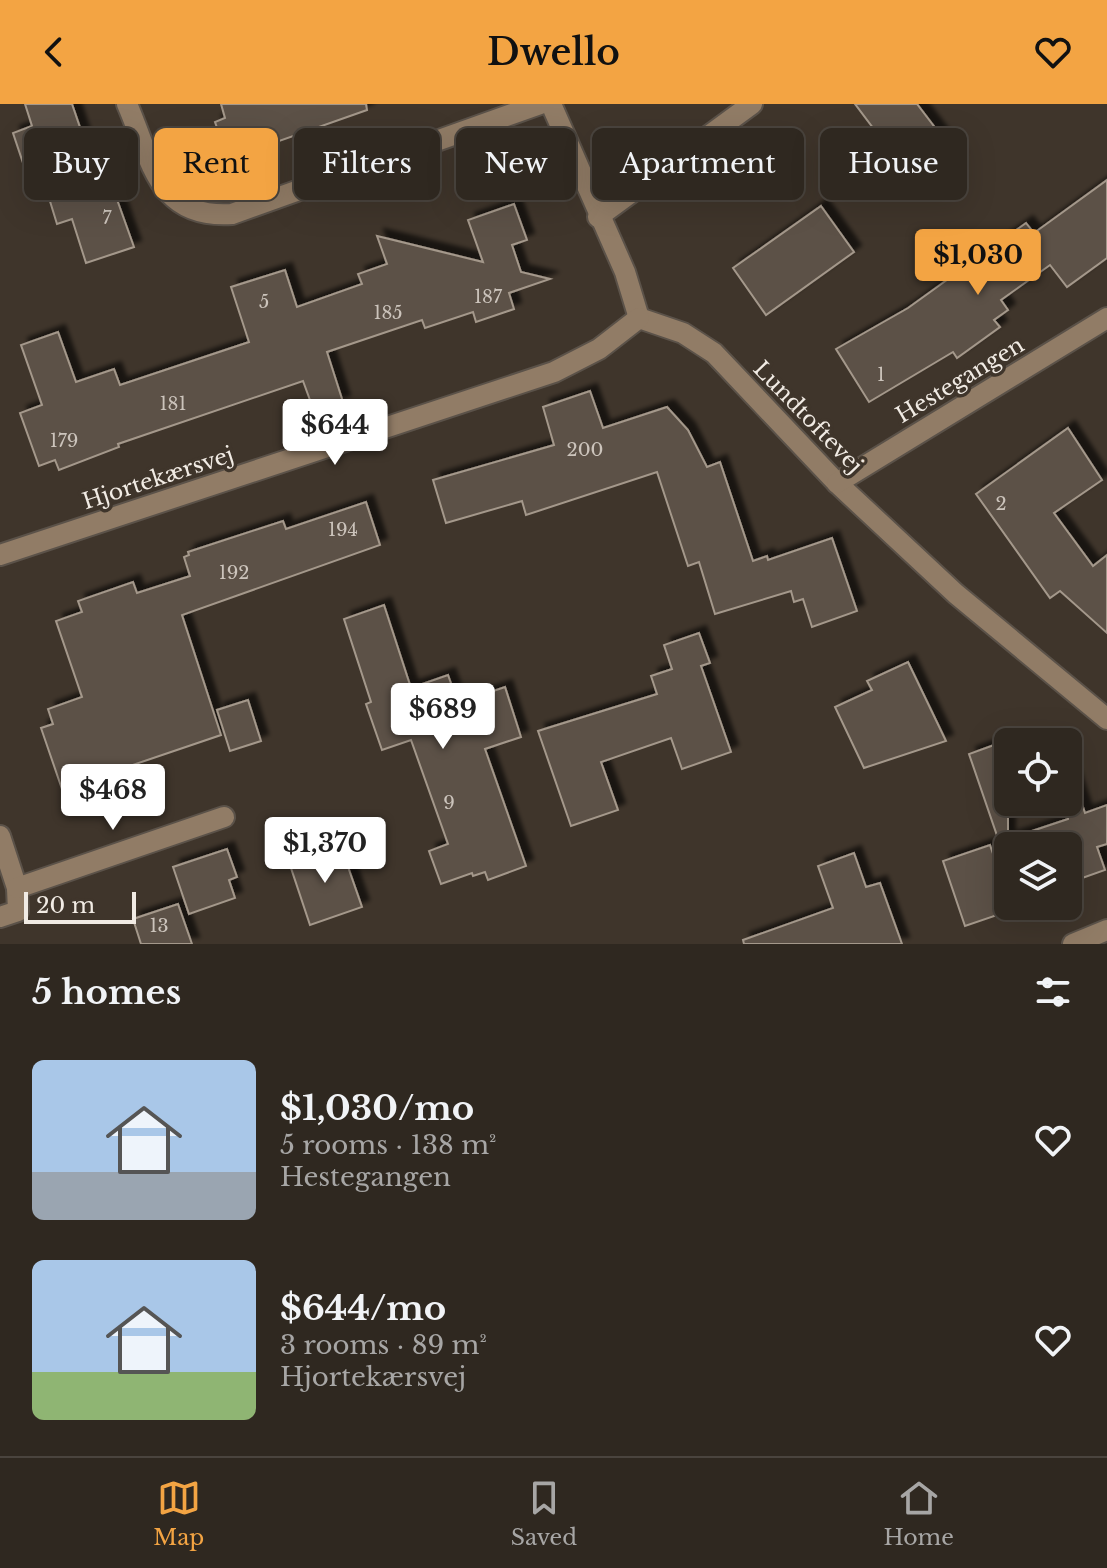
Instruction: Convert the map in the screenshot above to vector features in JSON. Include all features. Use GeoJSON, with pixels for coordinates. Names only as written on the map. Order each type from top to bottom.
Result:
{"type":"FeatureCollection","features":[{"type":"Feature","properties":{"kind":"street"},"geometry":{"type":"LineString","coordinates":[[127,104],[163,187],[179,206],[204,216],[232,214],[540,104]]}},
{"type":"Feature","properties":{"kind":"street"},"geometry":{"type":"LineString","coordinates":[[551,104],[598,217],[625,272],[639,318]]}},
{"type":"Feature","properties":{"kind":"street"},"geometry":{"type":"LineString","coordinates":[[598,217],[752,104]]}},
{"type":"Feature","properties":{"kind":"street","name":"Lundtoftevej"},"geometry":{"type":"LineString","coordinates":[[639,318],[683,333],[714,353],[837,483],[956,594],[1107,719]]}},
{"type":"Feature","properties":{"kind":"street","name":"Hjortekærsvej"},"geometry":{"type":"LineString","coordinates":[[0,555],[554,372],[599,349],[639,318]]}},
{"type":"Feature","properties":{"kind":"street","name":"Hestegangen"},"geometry":{"type":"LineString","coordinates":[[837,483],[1107,318]]}},
{"type":"Feature","properties":{"kind":"street"},"geometry":{"type":"LineString","coordinates":[[17,888],[224,817]]}},
{"type":"Feature","properties":{"kind":"street"},"geometry":{"type":"LineString","coordinates":[[0,836],[17,888],[18,911],[0,917]]}},
{"type":"Feature","properties":{"kind":"street"},"geometry":{"type":"LineString","coordinates":[[1073,944],[1107,930]]}},
{"type":"Feature","properties":{"kind":"building"},"geometry":{"type":"Polygon","coordinates":[[[25,104],[72,104],[80,128],[27,128],[32,126],[25,104]]]}},
{"type":"Feature","properties":{"kind":"building"},"geometry":{"type":"Polygon","coordinates":[[[221,104],[366,104],[367,110],[316,128],[294,128],[294,136],[278,141],[278,128],[217,128],[215,122],[225,118],[221,104]]]}},
{"type":"Feature","properties":{"kind":"building"},"geometry":{"type":"Polygon","coordinates":[[[855,104],[917,104],[935,128],[873,128],[855,104]]]}},
{"type":"Feature","properties":{"kind":"building"},"geometry":{"type":"Polygon","coordinates":[[[24,129],[24,163],[23,163],[13,133],[24,129]]]}},
{"type":"Feature","properties":{"kind":"building"},"geometry":{"type":"Polygon","coordinates":[[[1107,180],[1107,258],[1067,287],[1050,265],[1001,300],[1008,310],[994,320],[1000,327],[957,358],[953,352],[869,402],[836,349],[908,308],[1026,223],[1034,233],[1107,180]]]}},
{"type":"Feature","properties":{"kind":"building"},"geometry":{"type":"Polygon","coordinates":[[[50,200],[117,200],[134,247],[86,263],[72,219],[57,224],[50,200]]]}},
{"type":"Feature","properties":{"kind":"building"},"geometry":{"type":"Polygon","coordinates":[[[514,204],[527,240],[512,245],[521,272],[550,279],[509,293],[514,309],[476,322],[473,312],[425,328],[422,320],[327,352],[343,402],[314,411],[303,381],[118,444],[119,447],[59,470],[55,460],[39,466],[20,413],[42,405],[21,345],[58,332],[76,382],[114,369],[120,385],[249,342],[231,287],[285,270],[297,307],[362,284],[358,274],[387,264],[377,236],[483,262],[468,220],[514,204]]]}},
{"type":"Feature","properties":{"kind":"building"},"geometry":{"type":"Polygon","coordinates":[[[821,206],[854,252],[766,315],[733,268],[821,206]]]}},
{"type":"Feature","properties":{"kind":"building"},"geometry":{"type":"Polygon","coordinates":[[[590,391],[603,428],[667,407],[688,430],[707,467],[720,462],[753,561],[767,556],[768,560],[832,538],[857,611],[812,627],[803,599],[794,602],[791,591],[715,614],[699,562],[688,566],[657,472],[526,515],[522,501],[446,523],[433,480],[554,445],[543,407],[590,391]]]}},
{"type":"Feature","properties":{"kind":"building"},"geometry":{"type":"Polygon","coordinates":[[[1068,428],[1102,480],[1054,513],[1093,566],[1107,555],[1107,633],[1060,591],[1050,598],[976,494],[1068,428]]]}},
{"type":"Feature","properties":{"kind":"building"},"geometry":{"type":"Polygon","coordinates":[[[366,502],[380,545],[182,615],[221,735],[62,789],[41,728],[53,724],[48,709],[82,697],[56,621],[82,612],[78,601],[133,582],[137,593],[190,576],[184,557],[189,555],[188,552],[283,521],[286,529],[366,502]]]}},
{"type":"Feature","properties":{"kind":"building"},"geometry":{"type":"Polygon","coordinates":[[[384,605],[411,688],[448,675],[458,703],[505,687],[521,737],[485,749],[526,866],[488,880],[485,872],[473,876],[472,873],[441,884],[429,851],[448,844],[411,740],[382,750],[366,704],[371,702],[344,619],[384,605]]]}},
{"type":"Feature","properties":{"kind":"building"},"geometry":{"type":"Polygon","coordinates":[[[699,633],[710,663],[701,666],[731,752],[682,769],[671,738],[601,762],[618,810],[571,826],[538,731],[657,694],[651,676],[672,669],[664,645],[699,633]]]}},
{"type":"Feature","properties":{"kind":"building"},"geometry":{"type":"Polygon","coordinates":[[[908,662],[946,741],[864,768],[835,707],[872,690],[867,681],[908,662]]]}},
{"type":"Feature","properties":{"kind":"building"},"geometry":{"type":"Polygon","coordinates":[[[248,700],[261,741],[230,751],[217,710],[248,700]]]}},
{"type":"Feature","properties":{"kind":"building"},"geometry":{"type":"Polygon","coordinates":[[[994,745],[994,816],[1008,816],[1008,832],[996,832],[969,754],[994,745]]]}},
{"type":"Feature","properties":{"kind":"building"},"geometry":{"type":"Polygon","coordinates":[[[1082,804],[1085,813],[1107,805],[1107,844],[1097,847],[1105,870],[1082,878],[1082,832],[1029,832],[1068,819],[1068,816],[1082,816],[1082,804]]]}},
{"type":"Feature","properties":{"kind":"building"},"geometry":{"type":"Polygon","coordinates":[[[340,844],[362,907],[310,925],[289,862],[340,844]]]}},
{"type":"Feature","properties":{"kind":"building"},"geometry":{"type":"Polygon","coordinates":[[[990,845],[994,857],[994,916],[965,926],[943,861],[990,845]]]}},
{"type":"Feature","properties":{"kind":"building"},"geometry":{"type":"Polygon","coordinates":[[[227,849],[237,877],[229,880],[235,898],[189,914],[173,867],[227,849]]]}},
{"type":"Feature","properties":{"kind":"building"},"geometry":{"type":"Polygon","coordinates":[[[854,853],[866,887],[880,883],[902,944],[744,944],[743,940],[833,908],[818,866],[854,853]]]}},
{"type":"Feature","properties":{"kind":"building"},"geometry":{"type":"Polygon","coordinates":[[[178,904],[192,944],[141,944],[133,919],[178,904]]]}}]}
